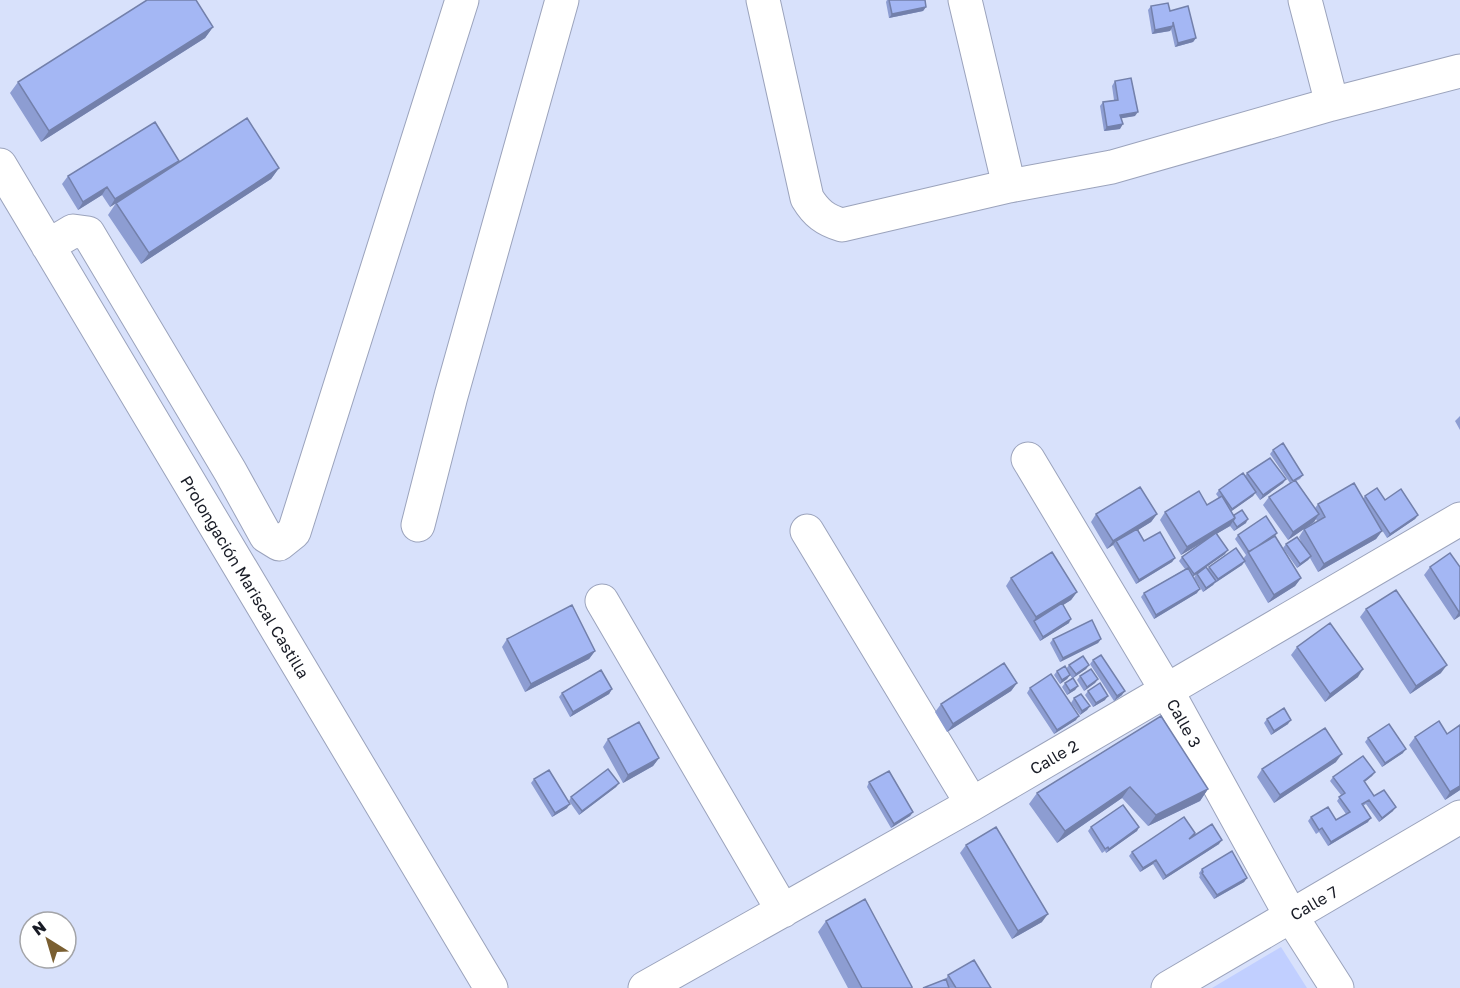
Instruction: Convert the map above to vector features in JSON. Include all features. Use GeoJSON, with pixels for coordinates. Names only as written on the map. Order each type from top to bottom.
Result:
{"type":"FeatureCollection","features":[{"type":"Feature","properties":{"kind":"street"},"geometry":{"type":"LineString","coordinates":[[48,246],[73,231],[87,233],[230,471],[266,536],[279,544],[294,532],[462,0]]}},
{"type":"Feature","properties":{"kind":"street"},"geometry":{"type":"LineString","coordinates":[[418,525],[451,396],[562,0]]}},
{"type":"Feature","properties":{"kind":"street"},"geometry":{"type":"LineString","coordinates":[[763,0],[807,198],[822,217],[842,225],[1009,186],[1112,167],[1332,104],[1460,71]]}},
{"type":"Feature","properties":{"kind":"street"},"geometry":{"type":"LineString","coordinates":[[967,0],[1009,186]]}},
{"type":"Feature","properties":{"kind":"street"},"geometry":{"type":"LineString","coordinates":[[1305,0],[1332,104]]}},
{"type":"Feature","properties":{"kind":"street","name":"Prolongación Mariscal Castilla"},"geometry":{"type":"LineString","coordinates":[[0,165],[491,988]]}},
{"type":"Feature","properties":{"kind":"street","name":"Calle 3"},"geometry":{"type":"LineString","coordinates":[[1029,459],[1167,691],[1291,916],[1337,988]]}},
{"type":"Feature","properties":{"kind":"street","name":"Calle 2"},"geometry":{"type":"LineString","coordinates":[[645,988],[972,804],[1460,519]]}},
{"type":"Feature","properties":{"kind":"street"},"geometry":{"type":"LineString","coordinates":[[807,531],[972,804]]}},
{"type":"Feature","properties":{"kind":"street"},"geometry":{"type":"LineString","coordinates":[[602,601],[783,911]]}},
{"type":"Feature","properties":{"kind":"street","name":"Calle 7"},"geometry":{"type":"LineString","coordinates":[[1168,988],[1460,817]]}},
{"type":"Feature","properties":{"kind":"shaded area"},"geometry":{"type":"Polygon","coordinates":[[[1281,947],[1307,988],[1212,988],[1281,947]]]}},
{"type":"Feature","properties":{"kind":"building"},"geometry":{"type":"Polygon","coordinates":[[[147,0],[196,0],[213,27],[49,131],[18,82],[147,0]]]}},
{"type":"Feature","properties":{"kind":"building"},"geometry":{"type":"Polygon","coordinates":[[[889,0],[925,0],[926,7],[892,14],[889,0]]]}},
{"type":"Feature","properties":{"kind":"building"},"geometry":{"type":"Polygon","coordinates":[[[1168,3],[1170,11],[1188,6],[1196,38],[1178,43],[1173,22],[1173,26],[1155,30],[1151,6],[1168,3]]]}},
{"type":"Feature","properties":{"kind":"building"},"geometry":{"type":"Polygon","coordinates":[[[1131,78],[1138,112],[1120,115],[1123,124],[1107,127],[1103,102],[1118,100],[1115,81],[1131,78]]]}},
{"type":"Feature","properties":{"kind":"building"},"geometry":{"type":"Polygon","coordinates":[[[247,118],[279,168],[149,253],[116,203],[247,118]]]}},
{"type":"Feature","properties":{"kind":"building"},"geometry":{"type":"Polygon","coordinates":[[[155,122],[179,161],[115,199],[107,187],[83,202],[68,176],[155,122]]]}},
{"type":"Feature","properties":{"kind":"building"},"geometry":{"type":"Polygon","coordinates":[[[1283,443],[1303,475],[1293,481],[1273,450],[1283,443]]]}},
{"type":"Feature","properties":{"kind":"building"},"geometry":{"type":"Polygon","coordinates":[[[1270,458],[1286,479],[1263,495],[1247,473],[1270,458]]]}},
{"type":"Feature","properties":{"kind":"building"},"geometry":{"type":"Polygon","coordinates":[[[1243,473],[1256,492],[1232,509],[1219,490],[1243,473]]]}},
{"type":"Feature","properties":{"kind":"building"},"geometry":{"type":"Polygon","coordinates":[[[1295,480],[1319,514],[1293,532],[1269,497],[1295,480]]]}},
{"type":"Feature","properties":{"kind":"building"},"geometry":{"type":"Polygon","coordinates":[[[1354,483],[1382,531],[1324,564],[1304,529],[1325,517],[1318,504],[1354,483]]]}},
{"type":"Feature","properties":{"kind":"building"},"geometry":{"type":"Polygon","coordinates":[[[1140,487],[1157,514],[1113,541],[1096,514],[1140,487]]]}},
{"type":"Feature","properties":{"kind":"building"},"geometry":{"type":"Polygon","coordinates":[[[1377,488],[1385,500],[1401,489],[1418,515],[1390,534],[1365,496],[1377,488]]]}},
{"type":"Feature","properties":{"kind":"building"},"geometry":{"type":"Polygon","coordinates":[[[1199,491],[1207,505],[1222,496],[1235,518],[1187,547],[1165,512],[1199,491]]]}},
{"type":"Feature","properties":{"kind":"building"},"geometry":{"type":"Polygon","coordinates":[[[1242,510],[1248,519],[1237,527],[1233,521],[1234,515],[1242,510]]]}},
{"type":"Feature","properties":{"kind":"building"},"geometry":{"type":"Polygon","coordinates":[[[1266,516],[1277,533],[1249,552],[1238,535],[1266,516]]]}},
{"type":"Feature","properties":{"kind":"building"},"geometry":{"type":"Polygon","coordinates":[[[1137,529],[1144,541],[1160,532],[1175,558],[1139,580],[1116,541],[1137,529]]]}},
{"type":"Feature","properties":{"kind":"building"},"geometry":{"type":"Polygon","coordinates":[[[1216,533],[1228,550],[1194,574],[1182,557],[1216,533]]]}},
{"type":"Feature","properties":{"kind":"building"},"geometry":{"type":"Polygon","coordinates":[[[1275,536],[1301,578],[1274,595],[1248,552],[1275,536]]]}},
{"type":"Feature","properties":{"kind":"building"},"geometry":{"type":"Polygon","coordinates":[[[1297,537],[1311,556],[1300,564],[1286,544],[1297,537]]]}},
{"type":"Feature","properties":{"kind":"building"},"geometry":{"type":"Polygon","coordinates":[[[1236,548],[1245,561],[1218,579],[1209,567],[1236,548]]]}},
{"type":"Feature","properties":{"kind":"building"},"geometry":{"type":"Polygon","coordinates":[[[1052,552],[1077,592],[1036,617],[1011,578],[1052,552]]]}},
{"type":"Feature","properties":{"kind":"building"},"geometry":{"type":"Polygon","coordinates":[[[1450,553],[1460,567],[1459,612],[1430,567],[1450,553]]]}},
{"type":"Feature","properties":{"kind":"building"},"geometry":{"type":"Polygon","coordinates":[[[1206,567],[1216,581],[1206,588],[1197,574],[1206,567]]]}},
{"type":"Feature","properties":{"kind":"building"},"geometry":{"type":"Polygon","coordinates":[[[1188,568],[1200,589],[1156,615],[1144,593],[1188,568]]]}},
{"type":"Feature","properties":{"kind":"building"},"geometry":{"type":"Polygon","coordinates":[[[1396,590],[1447,665],[1416,686],[1366,609],[1396,590]]]}},
{"type":"Feature","properties":{"kind":"building"},"geometry":{"type":"Polygon","coordinates":[[[1062,603],[1071,619],[1043,637],[1034,621],[1062,603]]]}},
{"type":"Feature","properties":{"kind":"building"},"geometry":{"type":"Polygon","coordinates":[[[572,605],[595,651],[531,684],[507,639],[572,605]]]}},
{"type":"Feature","properties":{"kind":"building"},"geometry":{"type":"Polygon","coordinates":[[[1092,620],[1101,639],[1063,658],[1053,639],[1092,620]]]}},
{"type":"Feature","properties":{"kind":"building"},"geometry":{"type":"Polygon","coordinates":[[[1330,623],[1363,669],[1330,694],[1297,647],[1330,623]]]}},
{"type":"Feature","properties":{"kind":"building"},"geometry":{"type":"Polygon","coordinates":[[[1101,655],[1125,691],[1117,696],[1093,660],[1101,655]]]}},
{"type":"Feature","properties":{"kind":"building"},"geometry":{"type":"Polygon","coordinates":[[[1083,656],[1089,665],[1076,674],[1069,665],[1083,656]]]}},
{"type":"Feature","properties":{"kind":"building"},"geometry":{"type":"Polygon","coordinates":[[[1004,663],[1017,683],[953,724],[941,704],[1004,663]]]}},
{"type":"Feature","properties":{"kind":"building"},"geometry":{"type":"Polygon","coordinates":[[[1065,666],[1070,675],[1062,680],[1057,671],[1065,666]]]}},
{"type":"Feature","properties":{"kind":"building"},"geometry":{"type":"Polygon","coordinates":[[[1091,669],[1098,679],[1087,687],[1080,676],[1091,669]]]}},
{"type":"Feature","properties":{"kind":"building"},"geometry":{"type":"Polygon","coordinates":[[[601,670],[612,689],[573,712],[562,693],[601,670]]]}},
{"type":"Feature","properties":{"kind":"building"},"geometry":{"type":"Polygon","coordinates":[[[1051,674],[1079,716],[1057,730],[1030,688],[1051,674]]]}},
{"type":"Feature","properties":{"kind":"building"},"geometry":{"type":"Polygon","coordinates":[[[1073,678],[1078,686],[1070,691],[1065,683],[1073,678]]]}},
{"type":"Feature","properties":{"kind":"building"},"geometry":{"type":"Polygon","coordinates":[[[1100,683],[1108,696],[1096,703],[1088,691],[1100,683]]]}},
{"type":"Feature","properties":{"kind":"building"},"geometry":{"type":"Polygon","coordinates":[[[1081,694],[1090,706],[1082,711],[1074,698],[1081,694]]]}},
{"type":"Feature","properties":{"kind":"building"},"geometry":{"type":"Polygon","coordinates":[[[1284,708],[1291,720],[1274,731],[1267,719],[1284,708]]]}},
{"type":"Feature","properties":{"kind":"building"},"geometry":{"type":"Polygon","coordinates":[[[1161,716],[1208,789],[1156,815],[1130,787],[1065,831],[1037,793],[1161,716]]]}},
{"type":"Feature","properties":{"kind":"building"},"geometry":{"type":"Polygon","coordinates":[[[1439,721],[1447,734],[1460,725],[1460,786],[1450,792],[1415,737],[1439,721]]]}},
{"type":"Feature","properties":{"kind":"building"},"geometry":{"type":"Polygon","coordinates":[[[639,722],[659,758],[628,775],[608,739],[639,722]]]}},
{"type":"Feature","properties":{"kind":"building"},"geometry":{"type":"Polygon","coordinates":[[[1389,724],[1406,749],[1385,763],[1368,738],[1389,724]]]}},
{"type":"Feature","properties":{"kind":"building"},"geometry":{"type":"Polygon","coordinates":[[[1325,728],[1342,754],[1280,795],[1262,769],[1325,728]]]}},
{"type":"Feature","properties":{"kind":"building"},"geometry":{"type":"Polygon","coordinates":[[[1363,756],[1375,772],[1364,781],[1374,796],[1384,790],[1396,807],[1382,818],[1369,800],[1362,804],[1371,818],[1331,842],[1322,828],[1319,830],[1311,817],[1328,807],[1336,820],[1350,812],[1339,797],[1345,793],[1333,777],[1363,756]]]}},
{"type":"Feature","properties":{"kind":"building"},"geometry":{"type":"Polygon","coordinates":[[[608,769],[619,783],[582,811],[571,797],[608,769]]]}},
{"type":"Feature","properties":{"kind":"building"},"geometry":{"type":"Polygon","coordinates":[[[549,770],[570,804],[555,813],[534,779],[549,770]]]}},
{"type":"Feature","properties":{"kind":"building"},"geometry":{"type":"Polygon","coordinates":[[[889,771],[913,812],[894,824],[869,782],[889,771]]]}},
{"type":"Feature","properties":{"kind":"building"},"geometry":{"type":"Polygon","coordinates":[[[1123,805],[1139,827],[1109,849],[1108,847],[1105,849],[1091,827],[1123,805]]]}},
{"type":"Feature","properties":{"kind":"building"},"geometry":{"type":"Polygon","coordinates":[[[1184,817],[1195,833],[1189,839],[1212,824],[1222,840],[1166,876],[1156,860],[1143,868],[1132,852],[1184,817]]]}},
{"type":"Feature","properties":{"kind":"building"},"geometry":{"type":"Polygon","coordinates":[[[996,827],[1048,914],[1018,931],[966,845],[996,827]]]}},
{"type":"Feature","properties":{"kind":"building"},"geometry":{"type":"Polygon","coordinates":[[[1232,851],[1247,878],[1217,895],[1202,873],[1202,869],[1232,851]]]}},
{"type":"Feature","properties":{"kind":"building"},"geometry":{"type":"Polygon","coordinates":[[[865,899],[912,988],[862,988],[826,921],[865,899]]]}},
{"type":"Feature","properties":{"kind":"building"},"geometry":{"type":"Polygon","coordinates":[[[974,960],[991,988],[956,988],[948,975],[974,960]]]}},
{"type":"Feature","properties":{"kind":"building"},"geometry":{"type":"Polygon","coordinates":[[[946,979],[949,988],[923,988],[946,979]]]}}]}
